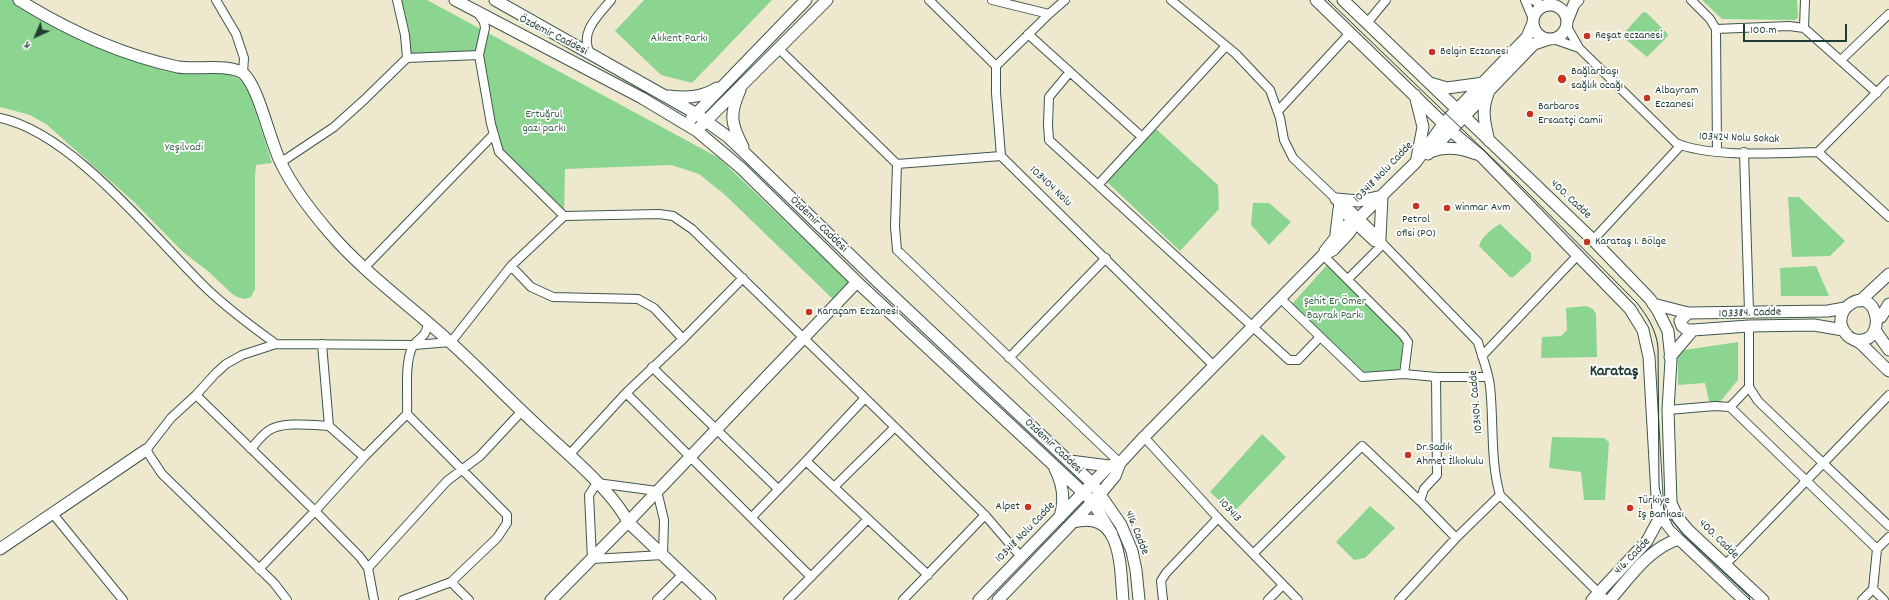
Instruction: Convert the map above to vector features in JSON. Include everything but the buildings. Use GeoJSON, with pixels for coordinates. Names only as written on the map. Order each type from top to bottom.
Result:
{"type":"FeatureCollection","features":[{"type":"Feature","properties":{"kind":"main road"},"geometry":{"type":"LineString","coordinates":[[19,0],[62,26],[142,57],[185,68],[232,69],[243,73],[254,91],[280,163],[309,208],[330,233],[365,267],[450,342],[569,455],[622,509],[628,522],[710,600]]}},
{"type":"Feature","properties":{"kind":"main road","name":"Özdemir Caddesi"},"geometry":{"type":"LineString","coordinates":[[455,0],[614,83],[686,124],[697,131],[740,168],[857,282],[1083,492],[1096,497],[1112,534],[1118,554],[1123,600]]}},
{"type":"Feature","properties":{"kind":"main road","name":"Özdemir Caddesi"},"geometry":{"type":"LineString","coordinates":[[495,0],[695,113],[706,121],[748,155],[879,282],[1092,483]]}},
{"type":"Feature","properties":{"kind":"main road"},"geometry":{"type":"LineString","coordinates":[[686,124],[806,0]]}},
{"type":"Feature","properties":{"kind":"main road"},"geometry":{"type":"LineString","coordinates":[[697,131],[827,0]]}},
{"type":"Feature","properties":{"kind":"main road"},"geometry":{"type":"LineString","coordinates":[[1316,0],[1448,127],[1481,156],[1630,309],[1638,321],[1647,343],[1656,491],[1660,517],[1679,539],[1744,600]]}},
{"type":"Feature","properties":{"kind":"main road","name":"400. Cadde"},"geometry":{"type":"LineString","coordinates":[[1343,0],[1461,113],[1489,142],[1593,240],[1653,304],[1668,330],[1670,357],[1668,410],[1671,503],[1678,518],[1688,530],[1762,600]]}},
{"type":"Feature","properties":{"kind":"main road"},"geometry":{"type":"LineString","coordinates":[[1489,142],[1484,114],[1487,87],[1527,37],[1536,11],[1558,0]]}},
{"type":"Feature","properties":{"kind":"main road"},"geometry":{"type":"LineString","coordinates":[[1428,82],[1447,88],[1487,87],[1534,44],[1551,39],[1563,33],[1574,4],[1578,0]]}},
{"type":"Feature","properties":{"kind":"main road"},"geometry":{"type":"LineString","coordinates":[[1545,6],[1559,8],[1564,13],[1567,23]]}},
{"type":"Feature","properties":{"kind":"main road"},"geometry":{"type":"LineString","coordinates":[[1533,21],[1538,34],[1551,39]]}},
{"type":"Feature","properties":{"kind":"main road"},"geometry":{"type":"LineString","coordinates":[[663,95],[695,97],[709,93],[732,77]]}},
{"type":"Feature","properties":{"kind":"main road"},"geometry":{"type":"LineString","coordinates":[[743,85],[734,106],[732,117],[736,133],[748,155]]}},
{"type":"Feature","properties":{"kind":"main road","name":"103418 Nolu Cadde"},"geometry":{"type":"LineString","coordinates":[[1323,255],[1333,250],[1356,221],[1416,162],[1487,87]]}},
{"type":"Feature","properties":{"kind":"main road"},"geometry":{"type":"LineString","coordinates":[[1415,94],[1423,127],[1416,162]]}},
{"type":"Feature","properties":{"kind":"main road"},"geometry":{"type":"LineString","coordinates":[[1430,152],[1448,127]]}},
{"type":"Feature","properties":{"kind":"main road"},"geometry":{"type":"LineString","coordinates":[[1416,162],[1430,152],[1439,148],[1453,149],[1481,156]]}},
{"type":"Feature","properties":{"kind":"main road"},"geometry":{"type":"LineString","coordinates":[[1336,235],[1338,204],[1382,196],[1382,241]]}},
{"type":"Feature","properties":{"kind":"main road","name":"103418 Nolu Cadde"},"geometry":{"type":"LineString","coordinates":[[1323,255],[1327,246],[1336,235],[1344,227],[1356,221]]}},
{"type":"Feature","properties":{"kind":"main road"},"geometry":{"type":"LineString","coordinates":[[1111,508],[1111,480],[1114,464],[1144,437],[1323,255]]}},
{"type":"Feature","properties":{"kind":"main road"},"geometry":{"type":"LineString","coordinates":[[1860,301],[1889,274]]}},
{"type":"Feature","properties":{"kind":"main road"},"geometry":{"type":"LineString","coordinates":[[551,600],[628,522],[857,282]]}},
{"type":"Feature","properties":{"kind":"main road"},"geometry":{"type":"LineString","coordinates":[[1653,304],[1688,313],[1828,311],[1845,308],[1854,302],[1860,301],[1871,304],[1879,312],[1881,317]]}},
{"type":"Feature","properties":{"kind":"main road"},"geometry":{"type":"LineString","coordinates":[[1856,340],[1868,340],[1877,333],[1880,329],[1881,317],[1889,304]]}},
{"type":"Feature","properties":{"kind":"main road"},"geometry":{"type":"LineString","coordinates":[[1845,308],[1841,319],[1843,330],[1889,371]]}},
{"type":"Feature","properties":{"kind":"main road"},"geometry":{"type":"LineString","coordinates":[[1688,313],[1680,321],[1682,326],[1687,330],[1693,330]]}},
{"type":"Feature","properties":{"kind":"main road","name":"103384. Cadde"},"geometry":{"type":"LineString","coordinates":[[1693,330],[1749,326],[1814,325],[1843,330]]}},
{"type":"Feature","properties":{"kind":"main road"},"geometry":{"type":"LineString","coordinates":[[1670,357],[1693,330]]}},
{"type":"Feature","properties":{"kind":"main road"},"geometry":{"type":"LineString","coordinates":[[1877,333],[1889,350]]}},
{"type":"Feature","properties":{"kind":"main road"},"geometry":{"type":"LineString","coordinates":[[0,550],[146,450]]}},
{"type":"Feature","properties":{"kind":"main road"},"geometry":{"type":"LineString","coordinates":[[1046,457],[1055,469],[1061,483],[1063,504],[1060,517]]}},
{"type":"Feature","properties":{"kind":"main road"},"geometry":{"type":"LineString","coordinates":[[1070,461],[1114,464]]}},
{"type":"Feature","properties":{"kind":"main road","name":"103418 Nolu Cadde"},"geometry":{"type":"LineString","coordinates":[[979,600],[1083,492],[1114,464]]}},
{"type":"Feature","properties":{"kind":"main road"},"geometry":{"type":"LineString","coordinates":[[998,600],[1074,522],[1111,480]]}},
{"type":"Feature","properties":{"kind":"main road","name":"416. Cadde"},"geometry":{"type":"LineString","coordinates":[[1092,483],[1096,497],[1111,508],[1121,525],[1132,551],[1136,570],[1139,600]]}},
{"type":"Feature","properties":{"kind":"main road"},"geometry":{"type":"LineString","coordinates":[[1599,598],[1647,541],[1660,517]]}},
{"type":"Feature","properties":{"kind":"main road"},"geometry":{"type":"LineString","coordinates":[[1074,522],[1086,520],[1096,522],[1105,527],[1112,534]]}},
{"type":"Feature","properties":{"kind":"main road","name":"416. Cadde"},"geometry":{"type":"LineString","coordinates":[[1610,600],[1653,552],[1665,543],[1679,539]]}},
{"type":"Feature","properties":{"kind":"street"},"geometry":{"type":"LineString","coordinates":[[216,0],[223,9],[238,40],[244,58],[243,73]]}},
{"type":"Feature","properties":{"kind":"street"},"geometry":{"type":"LineString","coordinates":[[397,0],[404,30],[407,58]]}},
{"type":"Feature","properties":{"kind":"street"},"geometry":{"type":"LineString","coordinates":[[590,54],[585,45],[586,35],[591,25],[611,0]]}},
{"type":"Feature","properties":{"kind":"street"},"geometry":{"type":"LineString","coordinates":[[928,0],[996,66]]}},
{"type":"Feature","properties":{"kind":"street"},"geometry":{"type":"LineString","coordinates":[[992,0],[1049,14]]}},
{"type":"Feature","properties":{"kind":"street"},"geometry":{"type":"LineString","coordinates":[[897,164],[1001,156],[996,93],[996,66],[1065,0]]}},
{"type":"Feature","properties":{"kind":"street"},"geometry":{"type":"LineString","coordinates":[[1171,0],[1226,46],[1270,90],[1278,111],[1284,140],[1293,158],[1338,204]]}},
{"type":"Feature","properties":{"kind":"street"},"geometry":{"type":"LineString","coordinates":[[1367,23],[1386,0]]}},
{"type":"Feature","properties":{"kind":"street"},"geometry":{"type":"LineString","coordinates":[[1525,0],[1533,21]]}},
{"type":"Feature","properties":{"kind":"street"},"geometry":{"type":"LineString","coordinates":[[1533,0],[1545,6]]}},
{"type":"Feature","properties":{"kind":"street"},"geometry":{"type":"LineString","coordinates":[[1691,0],[1710,19],[1716,29],[1717,152]]}},
{"type":"Feature","properties":{"kind":"street"},"geometry":{"type":"LineString","coordinates":[[1804,0],[1804,28]]}},
{"type":"Feature","properties":{"kind":"street"},"geometry":{"type":"LineString","coordinates":[[477,12],[484,22],[485,32],[479,55],[494,134],[499,152],[564,216]]}},
{"type":"Feature","properties":{"kind":"street"},"geometry":{"type":"LineString","coordinates":[[1841,60],[1889,14]]}},
{"type":"Feature","properties":{"kind":"street","name":"103424 Nolu Sokak"},"geometry":{"type":"LineString","coordinates":[[1567,23],[1579,48],[1676,143],[1689,149],[1717,152],[1818,152]]}},
{"type":"Feature","properties":{"kind":"street"},"geometry":{"type":"LineString","coordinates":[[485,32],[493,27],[504,26]]}},
{"type":"Feature","properties":{"kind":"street"},"geometry":{"type":"LineString","coordinates":[[1716,29],[1789,26],[1804,28],[1877,93]]}},
{"type":"Feature","properties":{"kind":"street"},"geometry":{"type":"LineString","coordinates":[[1278,111],[1350,33]]}},
{"type":"Feature","properties":{"kind":"street"},"geometry":{"type":"LineString","coordinates":[[1028,34],[1069,73],[1142,137]]}},
{"type":"Feature","properties":{"kind":"street","name":"103424 Nolu Sokak"},"geometry":{"type":"LineString","coordinates":[[1551,39],[1579,48]]}},
{"type":"Feature","properties":{"kind":"street"},"geometry":{"type":"LineString","coordinates":[[1098,185],[1226,46]]}},
{"type":"Feature","properties":{"kind":"street"},"geometry":{"type":"LineString","coordinates":[[779,48],[897,164],[894,227],[897,250],[1009,358],[1114,464]]}},
{"type":"Feature","properties":{"kind":"street"},"geometry":{"type":"LineString","coordinates":[[280,163],[334,127],[407,58],[479,55]]}},
{"type":"Feature","properties":{"kind":"street"},"geometry":{"type":"LineString","coordinates":[[1069,73],[1049,97],[1049,140],[1289,360],[1298,360],[1320,337]]}},
{"type":"Feature","properties":{"kind":"street"},"geometry":{"type":"LineString","coordinates":[[1889,80],[1818,152],[1889,218]]}},
{"type":"Feature","properties":{"kind":"street"},"geometry":{"type":"LineString","coordinates":[[0,118],[12,120],[29,128],[61,148],[104,183],[204,287],[248,324],[276,344]]}},
{"type":"Feature","properties":{"kind":"street"},"geometry":{"type":"LineString","coordinates":[[365,267],[494,134]]}},
{"type":"Feature","properties":{"kind":"street"},"geometry":{"type":"LineString","coordinates":[[1593,240],[1681,145]]}},
{"type":"Feature","properties":{"kind":"street"},"geometry":{"type":"LineString","coordinates":[[1744,152],[1749,311]]}},
{"type":"Feature","properties":{"kind":"street","name":"103404 Nolu"},"geometry":{"type":"LineString","coordinates":[[1001,156],[1214,366]]}},
{"type":"Feature","properties":{"kind":"street","name":"103404. Cadde"},"geometry":{"type":"LineString","coordinates":[[1338,204],[1346,205],[1356,221],[1382,241],[1478,342],[1482,356],[1486,362],[1496,479],[1500,495]]}},
{"type":"Feature","properties":{"kind":"street"},"geometry":{"type":"LineString","coordinates":[[287,600],[259,568],[162,474],[146,450],[171,418],[226,364],[242,355],[276,344],[414,345],[450,342],[511,266],[564,216],[659,214],[673,216],[692,229],[985,515],[1021,557]]}},
{"type":"Feature","properties":{"kind":"street"},"geometry":{"type":"LineString","coordinates":[[1348,279],[1382,241]]}},
{"type":"Feature","properties":{"kind":"street"},"geometry":{"type":"LineString","coordinates":[[1323,255],[1403,335],[1408,342],[1404,374]]}},
{"type":"Feature","properties":{"kind":"street"},"geometry":{"type":"LineString","coordinates":[[1482,356],[1577,256]]}},
{"type":"Feature","properties":{"kind":"street"},"geometry":{"type":"LineString","coordinates":[[1009,358],[1106,258]]}},
{"type":"Feature","properties":{"kind":"street"},"geometry":{"type":"LineString","coordinates":[[511,266],[531,287],[553,297],[638,299],[654,308],[683,339]]}},
{"type":"Feature","properties":{"kind":"street"},"geometry":{"type":"LineString","coordinates":[[569,455],[626,393],[683,339],[743,278]]}},
{"type":"Feature","properties":{"kind":"street"},"geometry":{"type":"LineString","coordinates":[[1280,298],[1362,377],[1404,374],[1436,377],[1488,377]]}},
{"type":"Feature","properties":{"kind":"street"},"geometry":{"type":"LineString","coordinates":[[259,568],[315,511],[364,457],[407,414],[408,360],[414,345],[423,337],[428,323]]}},
{"type":"Feature","properties":{"kind":"street"},"geometry":{"type":"LineString","coordinates":[[1749,326],[1749,387],[1758,401],[1889,526]]}},
{"type":"Feature","properties":{"kind":"street"},"geometry":{"type":"LineString","coordinates":[[322,344],[329,426]]}},
{"type":"Feature","properties":{"kind":"street"},"geometry":{"type":"LineString","coordinates":[[652,367],[778,489]]}},
{"type":"Feature","properties":{"kind":"street"},"geometry":{"type":"LineString","coordinates":[[1420,501],[1424,489],[1437,475],[1436,377]]}},
{"type":"Feature","properties":{"kind":"street"},"geometry":{"type":"LineString","coordinates":[[1730,407],[1749,387]]}},
{"type":"Feature","properties":{"kind":"street"},"geometry":{"type":"LineString","coordinates":[[626,393],[811,577]]}},
{"type":"Feature","properties":{"kind":"street"},"geometry":{"type":"LineString","coordinates":[[196,395],[360,557],[368,568],[374,600]]}},
{"type":"Feature","properties":{"kind":"street"},"geometry":{"type":"LineString","coordinates":[[1725,565],[1889,395]]}},
{"type":"Feature","properties":{"kind":"street"},"geometry":{"type":"LineString","coordinates":[[752,517],[806,462],[865,398]]}},
{"type":"Feature","properties":{"kind":"street"},"geometry":{"type":"LineString","coordinates":[[1668,410],[1715,406],[1730,407],[1877,549]]}},
{"type":"Feature","properties":{"kind":"street"},"geometry":{"type":"LineString","coordinates":[[368,568],[447,481],[480,456],[522,411]]}},
{"type":"Feature","properties":{"kind":"street"},"geometry":{"type":"LineString","coordinates":[[403,600],[451,582],[496,538],[507,523],[507,515],[500,506],[407,414]]}},
{"type":"Feature","properties":{"kind":"street"},"geometry":{"type":"LineString","coordinates":[[251,449],[259,438],[269,430],[278,426],[329,426],[364,457]]}},
{"type":"Feature","properties":{"kind":"street"},"geometry":{"type":"LineString","coordinates":[[834,487],[895,427]]}},
{"type":"Feature","properties":{"kind":"street","name":"103413"},"geometry":{"type":"LineString","coordinates":[[1144,437],[1218,518],[1298,600]]}},
{"type":"Feature","properties":{"kind":"street"},"geometry":{"type":"LineString","coordinates":[[1253,554],[1362,446],[1420,501],[1456,538]]}},
{"type":"Feature","properties":{"kind":"street"},"geometry":{"type":"LineString","coordinates":[[806,462],[928,575]]}},
{"type":"Feature","properties":{"kind":"street"},"geometry":{"type":"LineString","coordinates":[[597,483],[657,491],[664,520],[663,555],[592,559],[588,495],[597,483]]}},
{"type":"Feature","properties":{"kind":"street"},"geometry":{"type":"LineString","coordinates":[[1398,600],[1456,538],[1500,495],[1599,598]]}},
{"type":"Feature","properties":{"kind":"street"},"geometry":{"type":"LineString","coordinates":[[53,514],[123,600]]}},
{"type":"Feature","properties":{"kind":"street"},"geometry":{"type":"LineString","coordinates":[[903,600],[985,515]]}},
{"type":"Feature","properties":{"kind":"street"},"geometry":{"type":"LineString","coordinates":[[1163,600],[1161,581],[1166,573],[1218,518]]}},
{"type":"Feature","properties":{"kind":"street"},"geometry":{"type":"LineString","coordinates":[[788,600],[868,519]]}},
{"type":"Feature","properties":{"kind":"street"},"geometry":{"type":"LineString","coordinates":[[1862,600],[1873,589],[1877,549],[1889,537]]}},
{"type":"Feature","properties":{"kind":"street"},"geometry":{"type":"LineString","coordinates":[[657,600],[683,574]]}},
{"type":"Feature","properties":{"kind":"street"},"geometry":{"type":"LineString","coordinates":[[451,582],[469,600]]}},
{"type":"Feature","properties":{"kind":"street"},"geometry":{"type":"LineString","coordinates":[[1268,600],[1284,585]]}},
{"type":"Feature","properties":{"kind":"street"},"geometry":{"type":"LineString","coordinates":[[1873,589],[1884,600]]}},
{"type":"Feature","properties":{"kind":"green space","name":"Yeşilvadi"},"geometry":{"type":"Polygon","coordinates":[[[0,0],[13,0],[55,28],[136,58],[153,67],[166,71],[191,74],[225,73],[239,79],[247,86],[272,163],[256,165],[255,289],[251,297],[245,299],[237,297],[231,293],[209,272],[183,252],[133,201],[46,124],[30,115],[0,107],[0,0]]]}},
{"type":"Feature","properties":{"kind":"green space","name":"Ertuğrul gazi parkı"},"geometry":{"type":"Polygon","coordinates":[[[397,0],[427,0],[719,158],[853,286],[837,303],[724,194],[699,174],[671,165],[565,169],[564,216],[499,152],[479,55],[407,58],[397,0]]]}},
{"type":"Feature","properties":{"kind":"green space","name":"Akkent Parkı"},"geometry":{"type":"Polygon","coordinates":[[[644,0],[772,0],[692,83],[661,75],[615,31],[644,0]]]}},
{"type":"Feature","properties":{"kind":"green space"},"geometry":{"type":"Polygon","coordinates":[[[1702,0],[1797,0],[1798,18],[1795,20],[1722,19],[1702,0]]]}},
{"type":"Feature","properties":{"kind":"green space"},"geometry":{"type":"Polygon","coordinates":[[[1643,12],[1647,13],[1667,33],[1668,36],[1647,57],[1623,37],[1624,33],[1643,12]]]}},
{"type":"Feature","properties":{"kind":"green space"},"geometry":{"type":"Polygon","coordinates":[[[1156,129],[1218,185],[1219,209],[1180,251],[1107,182],[1156,129]]]}},
{"type":"Feature","properties":{"kind":"green space"},"geometry":{"type":"Polygon","coordinates":[[[1788,197],[1799,197],[1845,241],[1830,256],[1792,257],[1788,197]]]}},
{"type":"Feature","properties":{"kind":"green space"},"geometry":{"type":"Polygon","coordinates":[[[1253,203],[1269,203],[1291,222],[1269,245],[1251,225],[1253,203]]]}},
{"type":"Feature","properties":{"kind":"green space"},"geometry":{"type":"Polygon","coordinates":[[[1500,224],[1531,253],[1531,261],[1513,277],[1510,277],[1479,246],[1484,236],[1500,224]]]}},
{"type":"Feature","properties":{"kind":"green space","name":"Şehit Er Ömer Bayrak Parkı"},"geometry":{"type":"Polygon","coordinates":[[[1327,265],[1403,340],[1400,371],[1363,372],[1292,304],[1327,265]]]}},
{"type":"Feature","properties":{"kind":"green space"},"geometry":{"type":"Polygon","coordinates":[[[1816,266],[1829,296],[1781,296],[1780,268],[1816,266]]]}},
{"type":"Feature","properties":{"kind":"green space"},"geometry":{"type":"Polygon","coordinates":[[[1586,306],[1593,309],[1596,314],[1597,357],[1541,358],[1542,337],[1561,336],[1567,330],[1566,308],[1586,306]]]}},
{"type":"Feature","properties":{"kind":"green space"},"geometry":{"type":"Polygon","coordinates":[[[1738,342],[1738,380],[1719,403],[1709,401],[1705,383],[1678,385],[1678,351],[1738,342]]]}},
{"type":"Feature","properties":{"kind":"green space"},"geometry":{"type":"Polygon","coordinates":[[[1262,434],[1286,457],[1233,513],[1210,492],[1262,434]]]}},
{"type":"Feature","properties":{"kind":"green space"},"geometry":{"type":"Polygon","coordinates":[[[1552,437],[1604,438],[1609,442],[1605,500],[1584,500],[1581,472],[1549,468],[1552,437]]]}},
{"type":"Feature","properties":{"kind":"green space"},"geometry":{"type":"Polygon","coordinates":[[[1370,506],[1395,528],[1365,558],[1354,560],[1336,542],[1370,506]]]}},
{"type":"Feature","properties":{"kind":"tram line"},"geometry":{"type":"LineString","coordinates":[[1328,0],[1517,182],[1637,303],[1645,313],[1653,329],[1658,347],[1659,486],[1663,506],[1673,526],[1750,600]]}},
{"type":"Feature","properties":{"kind":"place","name":"Reşat eczanesi"},"geometry":{"type":"Point","coordinates":[1587,36]}},
{"type":"Feature","properties":{"kind":"place","name":"Belgin Eczanesi"},"geometry":{"type":"Point","coordinates":[1432,52]}},
{"type":"Feature","properties":{"kind":"place","name":"Bağlarbaşı sağlık ocağı"},"geometry":{"type":"Point","coordinates":[1562,79]}},
{"type":"Feature","properties":{"kind":"place","name":"Albayram Eczanesi"},"geometry":{"type":"Point","coordinates":[1647,98]}},
{"type":"Feature","properties":{"kind":"place","name":"Barbaros Ersaatçi Camii"},"geometry":{"type":"Point","coordinates":[1530,114]}},
{"type":"Feature","properties":{"kind":"place","name":"Petrol ofisi (PO)"},"geometry":{"type":"Point","coordinates":[1416,206]}},
{"type":"Feature","properties":{"kind":"place","name":"Winmar Avm"},"geometry":{"type":"Point","coordinates":[1447,208]}},
{"type":"Feature","properties":{"kind":"place","name":"Karataş 1. Bölge"},"geometry":{"type":"Point","coordinates":[1587,242]}},
{"type":"Feature","properties":{"kind":"place","name":"Karaçam Eczanesi"},"geometry":{"type":"Point","coordinates":[809,312]}},
{"type":"Feature","properties":{"kind":"place","name":"Dr.Sadık Ahmet İlkokulu"},"geometry":{"type":"Point","coordinates":[1408,455]}},
{"type":"Feature","properties":{"kind":"place","name":"Alpet"},"geometry":{"type":"Point","coordinates":[1028,507]}},
{"type":"Feature","properties":{"kind":"place","name":"Türkiye İş Bankası"},"geometry":{"type":"Point","coordinates":[1630,508]}},
{"type":"Feature","properties":{"kind":"district","name":"Karataş"},"geometry":{"type":"Point","coordinates":[1614,373]}}]}
